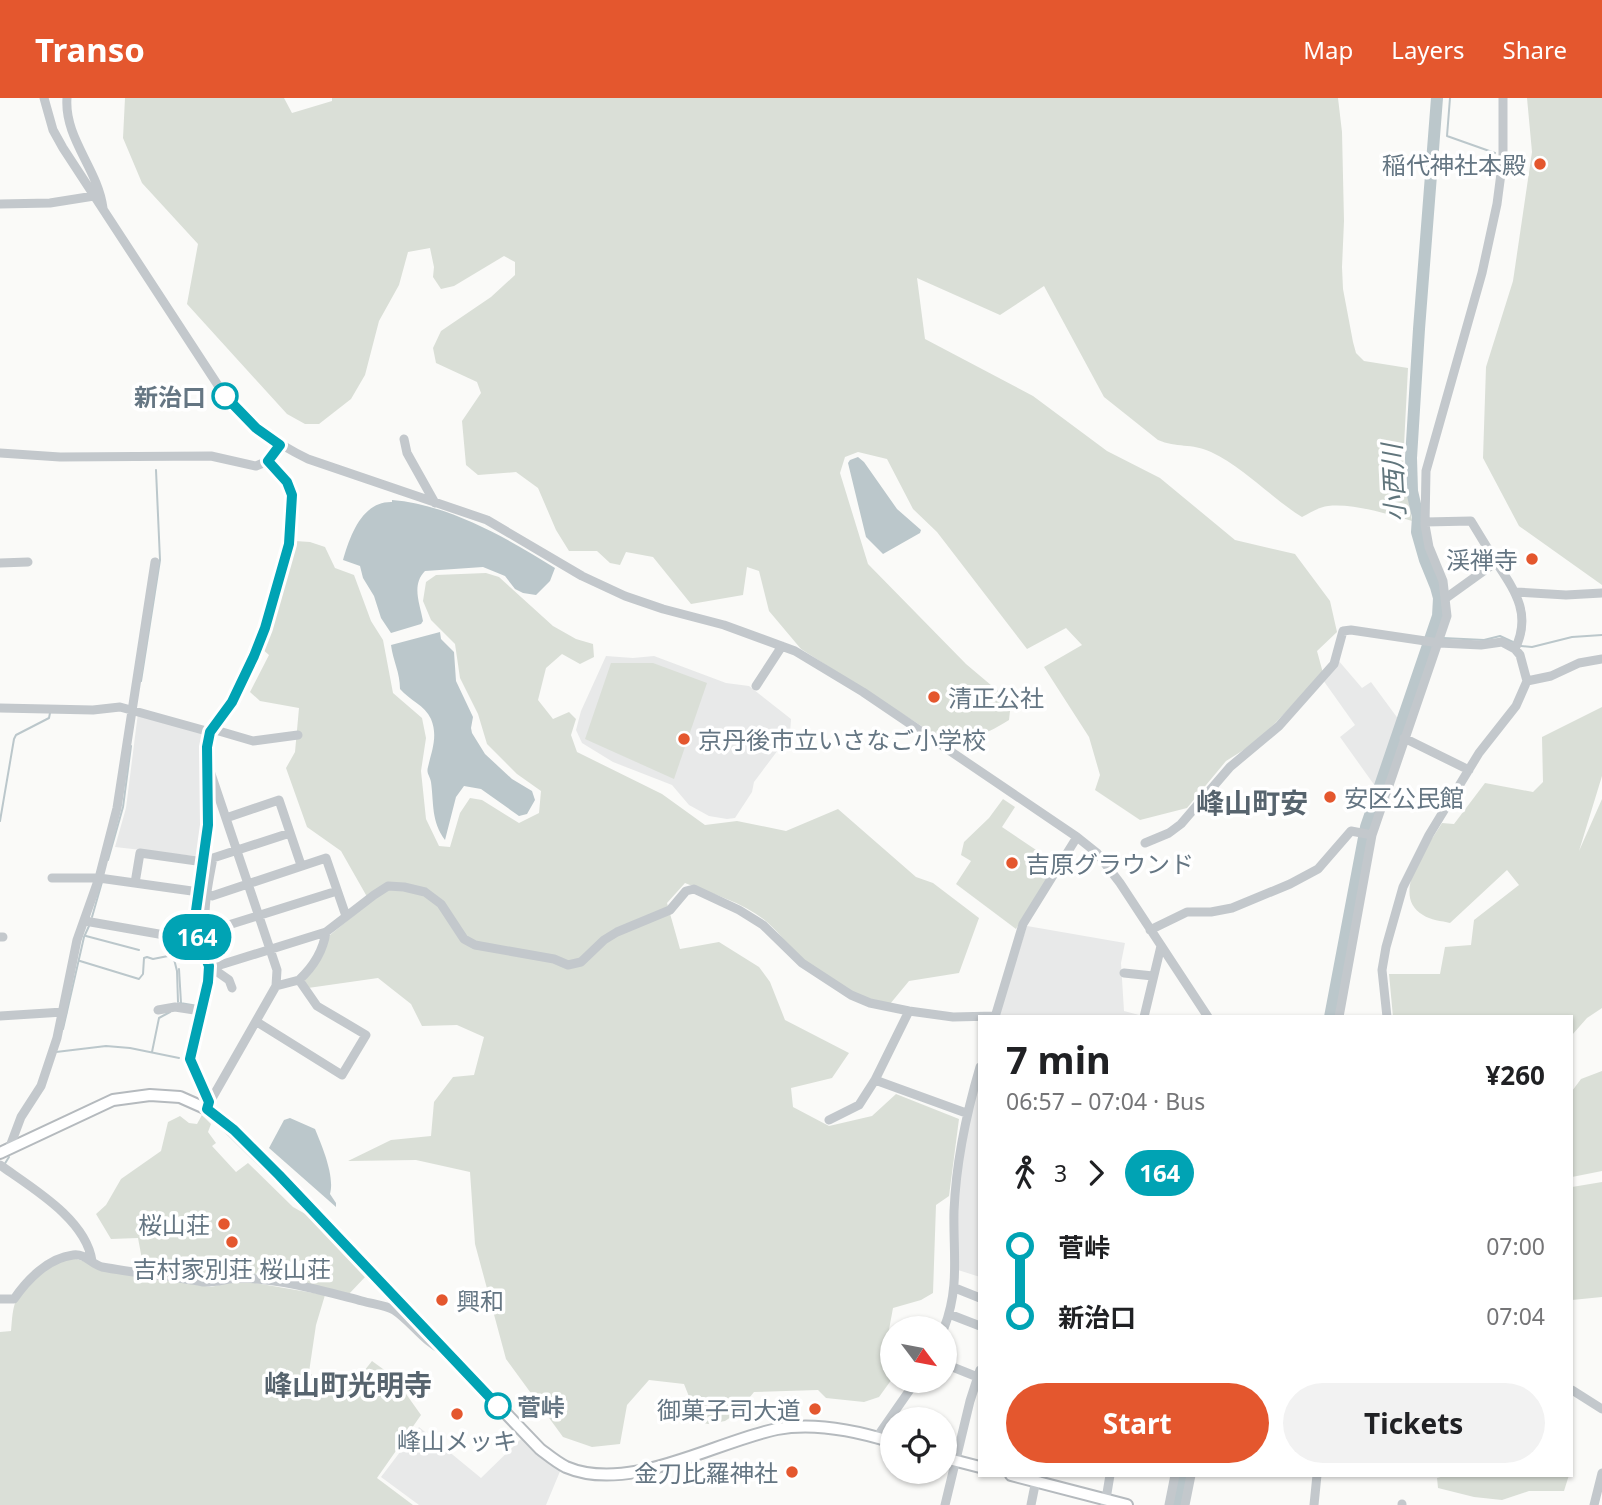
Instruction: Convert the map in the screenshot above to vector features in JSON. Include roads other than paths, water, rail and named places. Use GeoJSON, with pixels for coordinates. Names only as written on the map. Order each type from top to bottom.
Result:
{"type":"FeatureCollection","features":[{"type":"Feature","properties":{"kind":"main road"},"geometry":{"type":"LineString","coordinates":[[5,1151],[113,1100],[133,1096],[166,1095],[208,1106],[279,1175],[540,1449],[565,1466],[586,1472],[619,1474],[644,1471],[779,1429],[805,1427],[840,1430],[880,1438]]}},
{"type":"Feature","properties":{"kind":"main road"},"geometry":{"type":"LineString","coordinates":[[957,1461],[978,1467]]}},
{"type":"Feature","properties":{"kind":"main road"},"geometry":{"type":"LineString","coordinates":[[1037,1479],[1105,1502],[1127,1505]]}},
{"type":"Feature","properties":{"kind":"street"},"geometry":{"type":"LineString","coordinates":[[44,98],[58,139],[94,196],[225,396],[256,428],[280,445],[308,459],[465,511],[508,530],[582,576],[625,596],[724,625],[795,651],[863,692],[1077,836],[1097,853],[1207,1015]]}},
{"type":"Feature","properties":{"kind":"street"},"geometry":{"type":"LineString","coordinates":[[67,98],[68,122],[101,190],[103,209]]}},
{"type":"Feature","properties":{"kind":"street"},"geometry":{"type":"LineString","coordinates":[[1339,1015],[1373,835],[1447,616],[1443,581],[1430,547],[1426,522],[1427,464],[1482,273],[1497,204],[1503,158],[1503,98]]}},
{"type":"Feature","properties":{"kind":"street"},"geometry":{"type":"LineString","coordinates":[[0,204],[50,203],[94,196]]}},
{"type":"Feature","properties":{"kind":"street"},"geometry":{"type":"LineString","coordinates":[[404,439],[407,453],[435,503]]}},
{"type":"Feature","properties":{"kind":"street"},"geometry":{"type":"LineString","coordinates":[[0,453],[60,457],[211,456],[256,466],[268,461],[280,445]]}},
{"type":"Feature","properties":{"kind":"street"},"geometry":{"type":"LineString","coordinates":[[203,893],[211,730],[232,702],[254,656],[265,628],[289,544],[292,495],[287,482],[268,461]]}},
{"type":"Feature","properties":{"kind":"street"},"geometry":{"type":"LineString","coordinates":[[1426,522],[1471,521],[1516,592],[1522,612],[1515,649]]}},
{"type":"Feature","properties":{"kind":"street"},"geometry":{"type":"LineString","coordinates":[[0,563],[28,562]]}},
{"type":"Feature","properties":{"kind":"street"},"geometry":{"type":"LineString","coordinates":[[5,1151],[41,1086],[57,1038],[77,940],[99,877],[117,808],[155,562]]}},
{"type":"Feature","properties":{"kind":"street"},"geometry":{"type":"LineString","coordinates":[[1446,597],[1496,562]]}},
{"type":"Feature","properties":{"kind":"street"},"geometry":{"type":"LineString","coordinates":[[1516,592],[1566,595],[1602,593]]}},
{"type":"Feature","properties":{"kind":"street"},"geometry":{"type":"LineString","coordinates":[[1145,843],[1169,833],[1181,824],[1230,767],[1279,726],[1334,664],[1343,631],[1439,643],[1481,645],[1502,642],[1515,649],[1524,665],[1527,681],[1516,706],[1479,753],[1429,835],[1402,887],[1382,970],[1387,1015]]}},
{"type":"Feature","properties":{"kind":"street"},"geometry":{"type":"LineString","coordinates":[[756,686],[782,646]]}},
{"type":"Feature","properties":{"kind":"street"},"geometry":{"type":"LineString","coordinates":[[1527,681],[1550,676],[1579,663],[1602,659]]}},
{"type":"Feature","properties":{"kind":"street"},"geometry":{"type":"LineString","coordinates":[[0,708],[93,709],[120,706],[253,741],[298,735]]}},
{"type":"Feature","properties":{"kind":"street"},"geometry":{"type":"LineString","coordinates":[[1405,738],[1469,770]]}},
{"type":"Feature","properties":{"kind":"street"},"geometry":{"type":"LineString","coordinates":[[208,763],[276,970],[276,986],[208,1106]]}},
{"type":"Feature","properties":{"kind":"street"},"geometry":{"type":"LineString","coordinates":[[226,818],[279,800],[301,866]]}},
{"type":"Feature","properties":{"kind":"street"},"geometry":{"type":"LineString","coordinates":[[1150,930],[1187,912],[1211,912],[1256,900],[1318,869],[1351,831],[1373,835]]}},
{"type":"Feature","properties":{"kind":"street"},"geometry":{"type":"LineString","coordinates":[[290,833],[213,858],[195,918],[216,962],[220,965],[326,932],[388,887],[404,887],[425,892],[441,904],[464,939],[475,945],[554,959],[568,965],[581,962],[604,940],[617,932],[670,909],[686,891],[694,889],[739,910],[763,925],[802,963],[851,995],[870,1003],[909,1011],[953,1017],[978,1016]]}},
{"type":"Feature","properties":{"kind":"street"},"geometry":{"type":"LineString","coordinates":[[995,1015],[1023,924],[1077,836]]}},
{"type":"Feature","properties":{"kind":"street"},"geometry":{"type":"LineString","coordinates":[[135,883],[140,853],[204,862]]}},
{"type":"Feature","properties":{"kind":"street"},"geometry":{"type":"LineString","coordinates":[[52,878],[99,877],[212,896],[326,858],[346,916]]}},
{"type":"Feature","properties":{"kind":"street"},"geometry":{"type":"LineString","coordinates":[[85,921],[170,936],[201,933],[337,891]]}},
{"type":"Feature","properties":{"kind":"street"},"geometry":{"type":"LineString","coordinates":[[276,986],[299,980],[314,964],[326,932]]}},
{"type":"Feature","properties":{"kind":"street"},"geometry":{"type":"LineString","coordinates":[[201,933],[209,966],[208,982],[190,1059],[208,1106]]}},
{"type":"Feature","properties":{"kind":"street"},"geometry":{"type":"LineString","coordinates":[[1144,1015],[1161,946]]}},
{"type":"Feature","properties":{"kind":"street"},"geometry":{"type":"LineString","coordinates":[[209,966],[229,980],[232,988]]}},
{"type":"Feature","properties":{"kind":"street"},"geometry":{"type":"LineString","coordinates":[[1124,973],[1153,976]]}},
{"type":"Feature","properties":{"kind":"street"},"geometry":{"type":"LineString","coordinates":[[257,1022],[342,1075],[366,1035],[317,1006],[299,980]]}},
{"type":"Feature","properties":{"kind":"street"},"geometry":{"type":"LineString","coordinates":[[158,1010],[176,1007],[201,1011]]}},
{"type":"Feature","properties":{"kind":"street"},"geometry":{"type":"LineString","coordinates":[[829,1120],[859,1105],[875,1080],[909,1011]]}},
{"type":"Feature","properties":{"kind":"street"},"geometry":{"type":"LineString","coordinates":[[0,1016],[63,1012]]}},
{"type":"Feature","properties":{"kind":"street"},"geometry":{"type":"LineString","coordinates":[[978,1074],[966,1113],[954,1209],[955,1288],[949,1314],[978,1325]]}},
{"type":"Feature","properties":{"kind":"street"},"geometry":{"type":"LineString","coordinates":[[875,1080],[966,1113]]}},
{"type":"Feature","properties":{"kind":"street"},"geometry":{"type":"LineString","coordinates":[[0,1166],[59,1208],[91,1251],[92,1261]]}},
{"type":"Feature","properties":{"kind":"street"},"geometry":{"type":"LineString","coordinates":[[0,1299],[14,1298],[24,1284],[56,1260],[81,1255],[98,1266],[203,1282],[251,1279],[310,1288],[393,1310],[431,1345],[444,1351]]}},
{"type":"Feature","properties":{"kind":"street"},"geometry":{"type":"LineString","coordinates":[[955,1288],[978,1297]]}},
{"type":"Feature","properties":{"kind":"street"},"geometry":{"type":"LineString","coordinates":[[957,1368],[978,1375]]}},
{"type":"Feature","properties":{"kind":"street"},"geometry":{"type":"LineString","coordinates":[[957,1454],[978,1379]]}},
{"type":"Feature","properties":{"kind":"street"},"geometry":{"type":"LineString","coordinates":[[1573,1391],[1602,1409]]}},
{"type":"Feature","properties":{"kind":"street"},"geometry":{"type":"LineString","coordinates":[[877,1437],[908,1393]]}},
{"type":"Feature","properties":{"kind":"street"},"geometry":{"type":"LineString","coordinates":[[1594,1505],[1602,1473]]}},
{"type":"Feature","properties":{"kind":"street"},"geometry":{"type":"LineString","coordinates":[[1105,1502],[1110,1477]]}},
{"type":"Feature","properties":{"kind":"street"},"geometry":{"type":"LineString","coordinates":[[1169,1505],[1175,1477]]}},
{"type":"Feature","properties":{"kind":"street"},"geometry":{"type":"LineString","coordinates":[[1185,1505],[1191,1477]]}},
{"type":"Feature","properties":{"kind":"street"},"geometry":{"type":"LineString","coordinates":[[1314,1505],[1317,1477]]}},
{"type":"Feature","properties":{"kind":"street"},"geometry":{"type":"LineString","coordinates":[[1031,1505],[1037,1479]]}},
{"type":"Feature","properties":{"kind":"street"},"geometry":{"type":"LineString","coordinates":[[945,1505],[950,1484]]}},
{"type":"Feature","properties":{"kind":"waterway","name":"小西川"},"geometry":{"type":"LineString","coordinates":[[1330,1015],[1366,827],[1438,616],[1439,598],[1417,532],[1418,517],[1412,491],[1411,458],[1437,98]]}},
{"type":"Feature","properties":{"kind":"waterway"},"geometry":{"type":"LineString","coordinates":[[1450,98],[1447,136],[1495,153]]}},
{"type":"Feature","properties":{"kind":"waterway"},"geometry":{"type":"LineString","coordinates":[[141,681],[160,560],[156,470]]}},
{"type":"Feature","properties":{"kind":"waterway"},"geometry":{"type":"LineString","coordinates":[[1521,646],[1532,647],[1572,637],[1602,635]]}},
{"type":"Feature","properties":{"kind":"waterway"},"geometry":{"type":"LineString","coordinates":[[1443,638],[1484,640],[1500,636],[1513,642]]}},
{"type":"Feature","properties":{"kind":"waterway"},"geometry":{"type":"LineString","coordinates":[[0,821],[14,739],[16,735],[49,718],[50,713]]}},
{"type":"Feature","properties":{"kind":"waterway"},"geometry":{"type":"LineString","coordinates":[[108,860],[123,807],[131,746]]}},
{"type":"Feature","properties":{"kind":"waterway"},"geometry":{"type":"LineString","coordinates":[[92,917],[102,882]]}},
{"type":"Feature","properties":{"kind":"waterway"},"geometry":{"type":"LineString","coordinates":[[63,1029],[84,937],[89,926]]}},
{"type":"Feature","properties":{"kind":"waterway"},"geometry":{"type":"LineString","coordinates":[[86,936],[139,950]]}},
{"type":"Feature","properties":{"kind":"waterway"},"geometry":{"type":"LineString","coordinates":[[80,961],[139,979],[143,974],[144,958],[173,955],[177,971],[178,1002]]}},
{"type":"Feature","properties":{"kind":"waterway"},"geometry":{"type":"LineString","coordinates":[[179,969],[181,1003]]}},
{"type":"Feature","properties":{"kind":"waterway"},"geometry":{"type":"LineString","coordinates":[[180,1003],[198,1006]]}},
{"type":"Feature","properties":{"kind":"waterway"},"geometry":{"type":"LineString","coordinates":[[152,1052],[159,1018],[170,1012]]}},
{"type":"Feature","properties":{"kind":"waterway"},"geometry":{"type":"LineString","coordinates":[[56,1052],[106,1046],[179,1058]]}},
{"type":"Feature","properties":{"kind":"waterway"},"geometry":{"type":"LineString","coordinates":[[4,1165],[9,1157]]}},
{"type":"Feature","properties":{"kind":"waterway","name":"小西川"},"geometry":{"type":"LineString","coordinates":[[1176,1505],[1181,1477]]}},
{"type":"Feature","properties":{"kind":"place","name":"稲代神社本殿"},"geometry":{"type":"Point","coordinates":[1540,164]}},
{"type":"Feature","properties":{"kind":"place","name":"新治口"},"geometry":{"type":"Point","coordinates":[225,396]}},
{"type":"Feature","properties":{"kind":"place","name":"渓禅寺"},"geometry":{"type":"Point","coordinates":[1532,559]}},
{"type":"Feature","properties":{"kind":"place","name":"清正公社"},"geometry":{"type":"Point","coordinates":[934,697]}},
{"type":"Feature","properties":{"kind":"place","name":"京丹後市立いさなご小学校"},"geometry":{"type":"Point","coordinates":[684,739]}},
{"type":"Feature","properties":{"kind":"place","name":"安区公民館"},"geometry":{"type":"Point","coordinates":[1330,797]}},
{"type":"Feature","properties":{"kind":"place","name":"吉原グラウンド"},"geometry":{"type":"Point","coordinates":[1012,863]}},
{"type":"Feature","properties":{"kind":"place","name":"桜山荘"},"geometry":{"type":"Point","coordinates":[224,1224]}},
{"type":"Feature","properties":{"kind":"place","name":"吉村家別荘 桜山荘"},"geometry":{"type":"Point","coordinates":[232,1242]}},
{"type":"Feature","properties":{"kind":"place","name":"興和"},"geometry":{"type":"Point","coordinates":[442,1300]}},
{"type":"Feature","properties":{"kind":"place","name":"菅峠"},"geometry":{"type":"Point","coordinates":[498,1406]}},
{"type":"Feature","properties":{"kind":"place","name":"御菓子司大道"},"geometry":{"type":"Point","coordinates":[815,1409]}},
{"type":"Feature","properties":{"kind":"place","name":"峰山メッキ"},"geometry":{"type":"Point","coordinates":[457,1414]}},
{"type":"Feature","properties":{"kind":"place","name":"金刀比羅神社"},"geometry":{"type":"Point","coordinates":[792,1472]}},
{"type":"Feature","properties":{"kind":"district","name":"峰山町安"},"geometry":{"type":"Point","coordinates":[1252,802]}},
{"type":"Feature","properties":{"kind":"district","name":"峰山町光明寺"},"geometry":{"type":"Point","coordinates":[348,1384]}}]}
